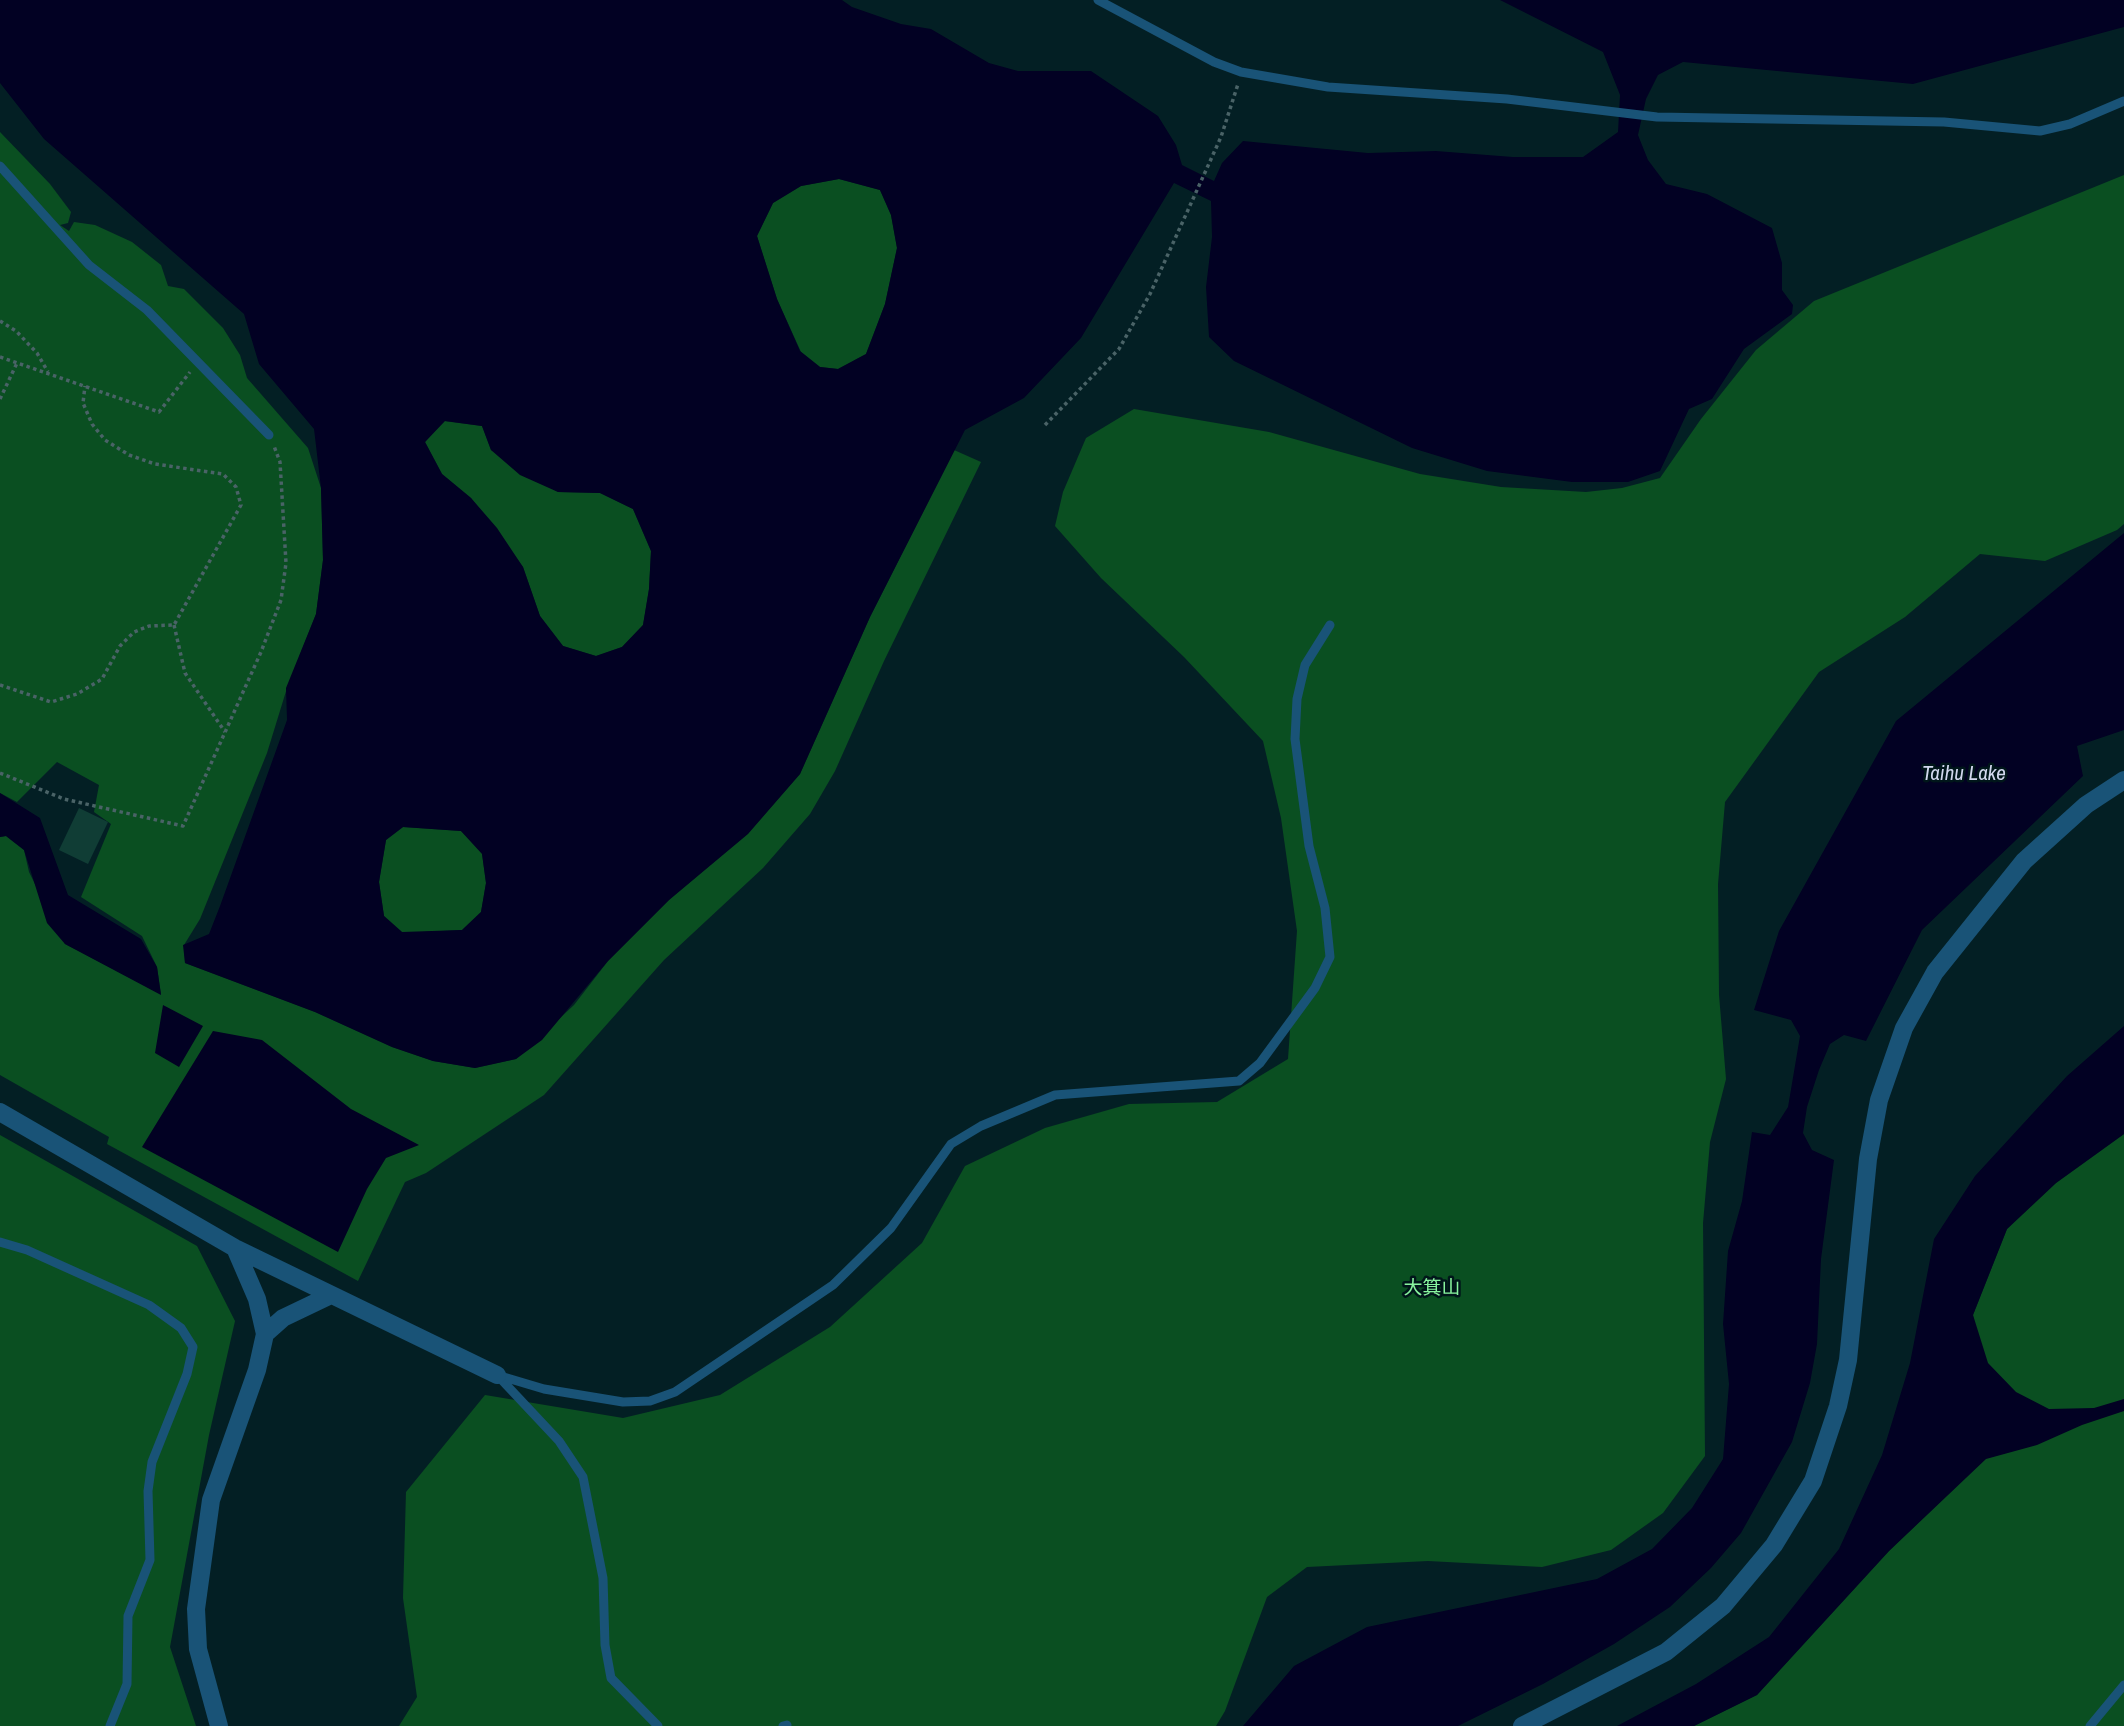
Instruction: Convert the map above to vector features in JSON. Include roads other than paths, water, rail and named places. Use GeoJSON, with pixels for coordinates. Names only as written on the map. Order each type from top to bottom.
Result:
{"type":"FeatureCollection","features":[{"type":"Feature","properties":{"kind":"street"},"geometry":{"type":"LineString","coordinates":[[1522,1726],[1666,1652],[1723,1606],[1774,1545],[1813,1481],[1838,1406],[1848,1360],[1868,1159],[1880,1100],[1904,1028],[1935,972],[2024,861],[2086,805],[2124,780]]}},
{"type":"Feature","properties":{"kind":"street"},"geometry":{"type":"LineString","coordinates":[[0,1112],[235,1248],[329,1296],[497,1375]]}},
{"type":"Feature","properties":{"kind":"street"},"geometry":{"type":"LineString","coordinates":[[219,1726],[198,1649],[196,1609],[211,1500],[257,1370],[265,1334],[257,1299],[235,1248]]}},
{"type":"Feature","properties":{"kind":"street"},"geometry":{"type":"LineString","coordinates":[[265,1334],[283,1318],[329,1296]]}},
{"type":"Feature","properties":{"kind":"lane"},"geometry":{"type":"LineString","coordinates":[[1098,0],[1214,62],[1241,72],[1328,88],[1507,99],[1657,117],[1944,122],[2040,131],[2070,124],[2124,101]]}},
{"type":"Feature","properties":{"kind":"lane"},"geometry":{"type":"LineString","coordinates":[[0,166],[89,265],[147,310],[269,435]]}},
{"type":"Feature","properties":{"kind":"lane"},"geometry":{"type":"LineString","coordinates":[[497,1375],[544,1389],[623,1402],[650,1401],[675,1392],[833,1285],[891,1228],[951,1144],[971,1132],[1055,1095],[1239,1081],[1260,1063],[1315,988],[1330,957],[1325,908],[1309,846],[1295,740],[1297,699],[1305,665],[1330,625]]}},
{"type":"Feature","properties":{"kind":"lane"},"geometry":{"type":"LineString","coordinates":[[0,1242],[27,1250],[149,1305],[181,1328],[193,1347],[187,1374],[152,1462],[148,1491],[150,1560],[128,1616],[128,1684],[110,1726]]}},
{"type":"Feature","properties":{"kind":"lane"},"geometry":{"type":"LineString","coordinates":[[497,1375],[559,1441],[583,1477],[603,1578],[605,1645],[611,1678],[658,1726]]}},
{"type":"Feature","properties":{"kind":"lane"},"geometry":{"type":"LineString","coordinates":[[2090,1726],[2124,1685]]}},
{"type":"Feature","properties":{"kind":"water"},"geometry":{"type":"Polygon","coordinates":[[[0,0],[842,0],[852,7],[901,24],[931,29],[989,63],[1018,71],[1091,71],[1158,116],[1176,145],[1182,165],[1214,181],[1222,163],[1243,141],[1368,153],[1436,151],[1513,157],[1583,157],[1618,132],[1620,95],[1603,52],[1500,0],[2124,0],[2124,27],[1913,84],[1683,62],[1658,75],[1646,99],[1638,135],[1648,160],[1666,184],[1707,194],[1772,228],[1782,263],[1782,290],[1793,305],[1792,314],[1744,349],[1712,399],[1689,409],[1660,471],[1628,482],[1572,482],[1487,471],[1412,448],[1234,361],[1209,337],[1206,287],[1212,237],[1211,201],[1174,183],[1081,338],[1024,398],[965,430],[870,617],[800,774],[748,834],[669,900],[608,961],[542,1040],[516,1059],[475,1068],[433,1061],[392,1047],[315,1012],[185,963],[183,945],[209,934],[220,906],[287,720],[286,688],[316,614],[323,560],[321,488],[314,429],[259,364],[244,314],[44,139],[0,83],[0,0]],[[839,179],[801,186],[773,203],[757,236],[777,299],[800,351],[820,367],[838,369],[866,354],[885,304],[897,248],[891,215],[880,190],[839,179]],[[445,421],[425,442],[442,474],[471,498],[497,528],[523,567],[540,616],[563,646],[596,656],[622,647],[643,625],[651,551],[633,509],[600,493],[558,492],[520,475],[491,450],[482,426],[445,421]],[[403,827],[386,840],[379,882],[384,916],[402,932],[462,930],[481,912],[486,883],[482,854],[461,831],[403,827]]]}},
{"type":"Feature","properties":{"kind":"water","name":"Taihu Lake"},"geometry":{"type":"Polygon","coordinates":[[[2124,533],[2124,730],[2077,746],[2083,776],[1922,930],[1866,1041],[1844,1035],[1830,1044],[1819,1070],[1807,1107],[1803,1133],[1812,1150],[1834,1160],[1821,1259],[1817,1344],[1810,1383],[1792,1442],[1741,1533],[1711,1568],[1670,1607],[1614,1644],[1543,1684],[1458,1726],[1243,1726],[1294,1666],[1367,1627],[1597,1579],[1652,1549],[1692,1508],[1723,1459],[1729,1384],[1723,1324],[1728,1251],[1742,1201],[1752,1132],[1770,1135],[1788,1107],[1800,1036],[1791,1020],[1754,1010],[1779,931],[1896,721],[2124,533]]]}},
{"type":"Feature","properties":{"kind":"water"},"geometry":{"type":"Polygon","coordinates":[[[0,793],[40,818],[68,895],[141,939],[157,967],[161,995],[65,944],[47,923],[24,850],[6,836],[0,837],[0,793]]]}},
{"type":"Feature","properties":{"kind":"water"},"geometry":{"type":"Polygon","coordinates":[[[163,1005],[203,1026],[179,1067],[155,1053],[163,1005]]]}},
{"type":"Feature","properties":{"kind":"water"},"geometry":{"type":"Polygon","coordinates":[[[2124,1026],[2124,1134],[2056,1183],[2007,1229],[1973,1315],[1988,1363],[2016,1392],[2049,1409],[2094,1408],[2124,1399],[2124,1411],[2082,1425],[2037,1445],[1986,1459],[1889,1551],[1757,1695],[1694,1726],[1617,1726],[1696,1684],[1769,1637],[1839,1549],[1882,1455],[1910,1363],[1934,1239],[1975,1176],[2067,1076],[2124,1026]]]}},
{"type":"Feature","properties":{"kind":"water"},"geometry":{"type":"Polygon","coordinates":[[[213,1031],[262,1040],[351,1109],[419,1145],[386,1158],[367,1189],[338,1252],[142,1147],[213,1031]]]}},
{"type":"Feature","properties":{"kind":"park label","name":"大箕山"},"geometry":{"type":"Point","coordinates":[1432,1289]}}]}
